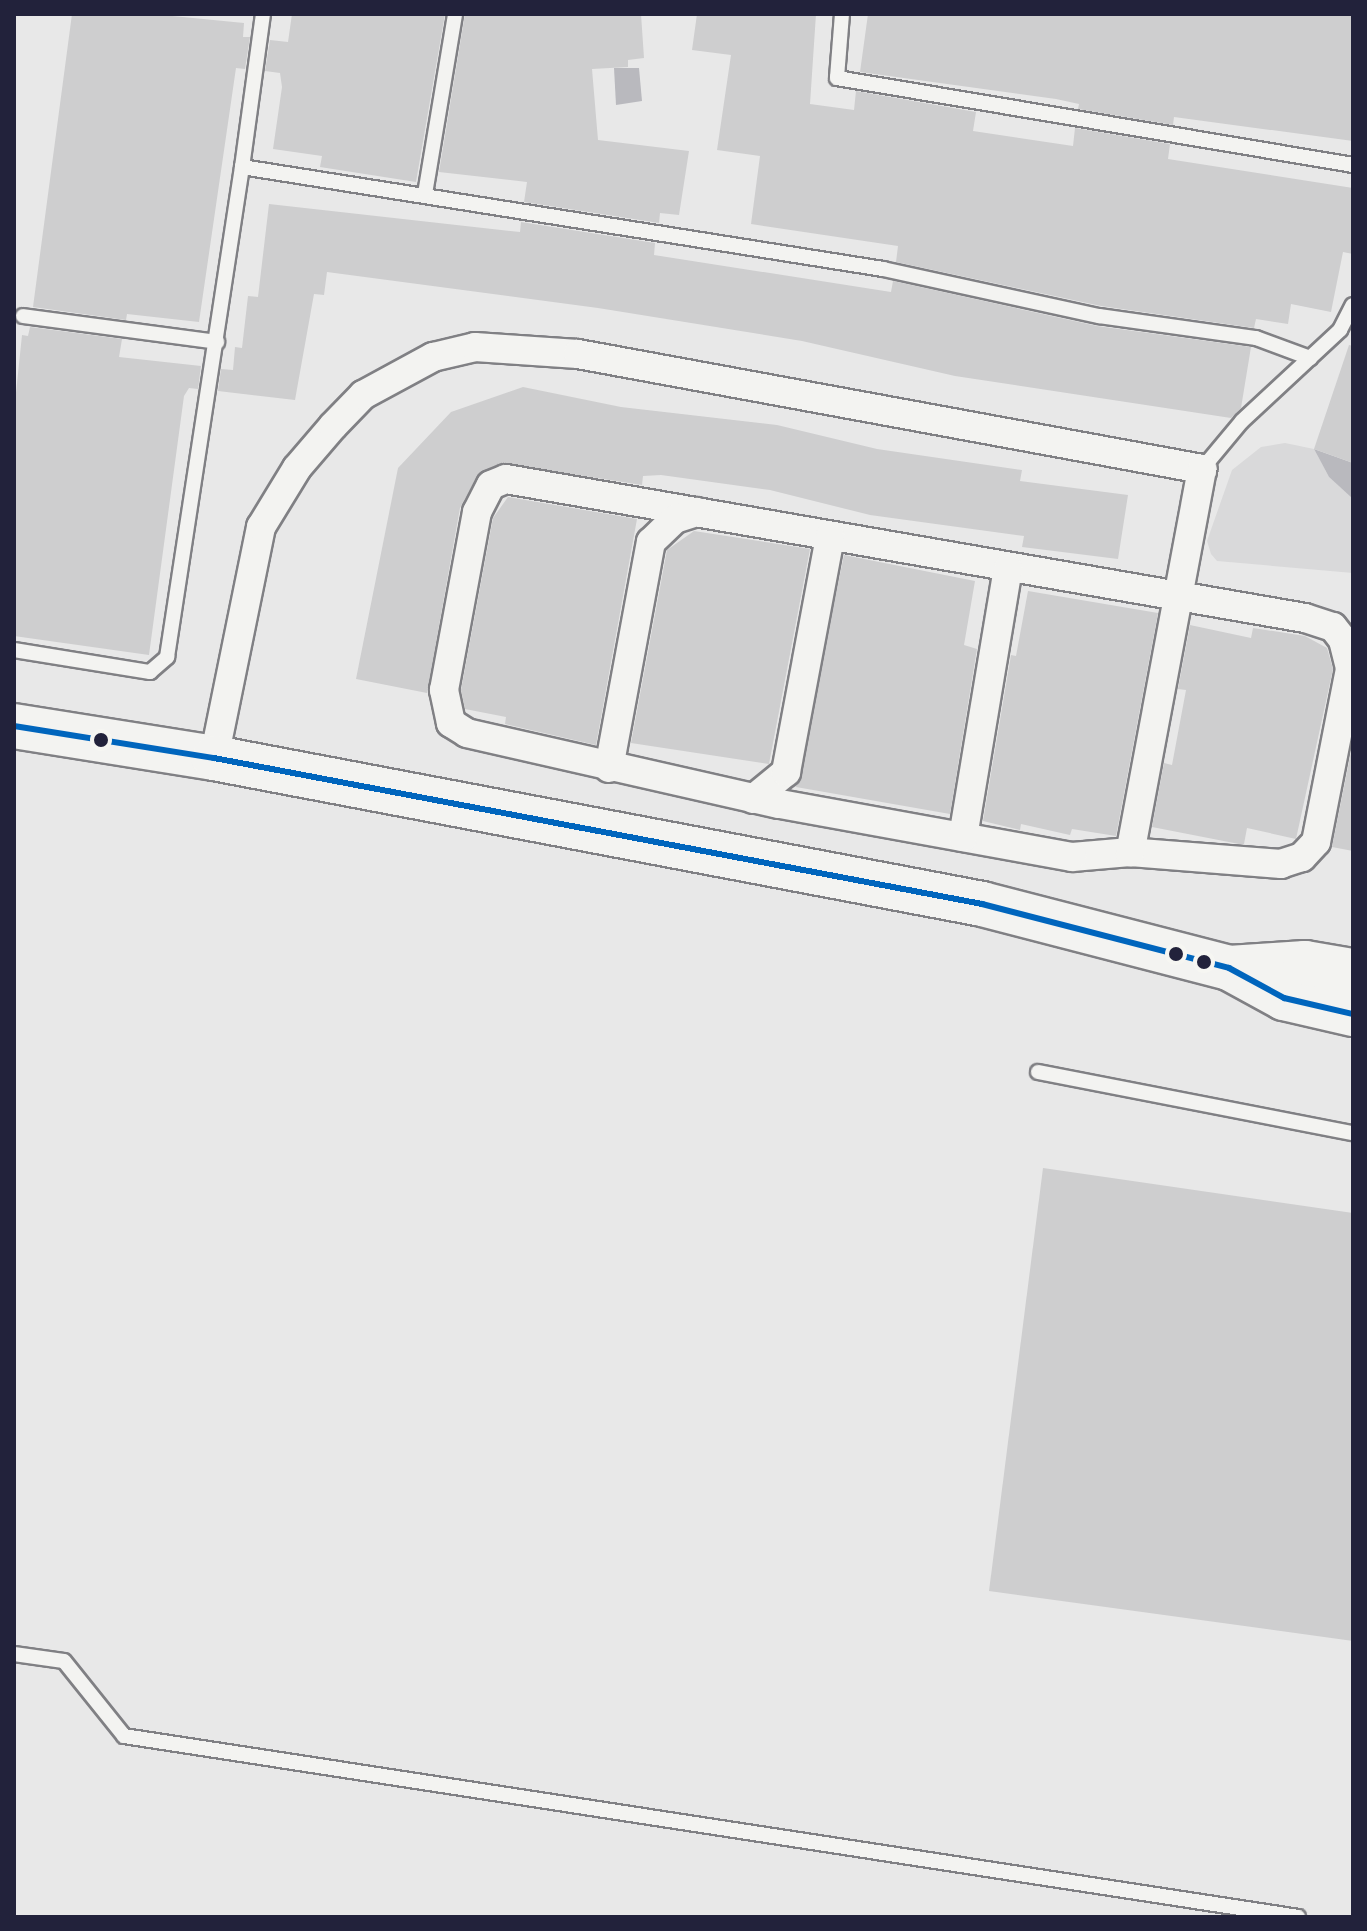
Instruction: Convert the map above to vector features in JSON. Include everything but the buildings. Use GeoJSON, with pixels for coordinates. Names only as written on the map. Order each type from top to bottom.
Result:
{"type":"FeatureCollection","features":[{"type":"Feature","properties":{"kind":"main road"},"geometry":{"type":"LineString","coordinates":[[14,726],[214,758],[982,904],[1229,968],[1284,998],[1353,1014]]}},
{"type":"Feature","properties":{"kind":"main road"},"geometry":{"type":"LineString","coordinates":[[1229,968],[1305,963],[1353,971]]}},
{"type":"Feature","properties":{"kind":"street"},"geometry":{"type":"LineString","coordinates":[[214,758],[261,527],[276,499],[363,395],[433,357],[475,347],[578,354],[1202,469],[1130,852]]}},
{"type":"Feature","properties":{"kind":"street"},"geometry":{"type":"LineString","coordinates":[[522,478],[1008,569],[1305,618],[1333,627],[1346,647],[1350,669],[1316,842],[1302,857],[1260,864],[1130,852],[1072,857],[753,799],[609,768],[485,740],[451,723],[444,690],[482,497],[491,485],[522,478]]}},
{"type":"Feature","properties":{"kind":"street"},"geometry":{"type":"LineString","coordinates":[[609,768],[651,542],[675,519],[705,514]]}},
{"type":"Feature","properties":{"kind":"street"},"geometry":{"type":"LineString","coordinates":[[753,799],[786,772],[830,537]]}},
{"type":"Feature","properties":{"kind":"street"},"geometry":{"type":"LineString","coordinates":[[963,837],[1008,569]]}},
{"type":"Feature","properties":{"kind":"lane"},"geometry":{"type":"LineString","coordinates":[[14,650],[150,672],[160,668],[175,630],[263,14]]}},
{"type":"Feature","properties":{"kind":"lane"},"geometry":{"type":"LineString","coordinates":[[425,194],[455,14]]}},
{"type":"Feature","properties":{"kind":"lane"},"geometry":{"type":"LineString","coordinates":[[842,14],[837,78],[1353,165]]}},
{"type":"Feature","properties":{"kind":"lane"},"geometry":{"type":"LineString","coordinates":[[242,167],[883,269],[1099,316],[1256,338],[1310,358]]}},
{"type":"Feature","properties":{"kind":"lane"},"geometry":{"type":"LineString","coordinates":[[1202,469],[1242,421],[1340,330],[1353,305]]}},
{"type":"Feature","properties":{"kind":"lane"},"geometry":{"type":"LineString","coordinates":[[23,316],[217,342]]}},
{"type":"Feature","properties":{"kind":"lane"},"geometry":{"type":"LineString","coordinates":[[1038,1072],[1353,1133]]}},
{"type":"Feature","properties":{"kind":"lane"},"geometry":{"type":"LineString","coordinates":[[14,1654],[64,1661],[124,1736],[1298,1917]]}},
{"type":"Feature","properties":{"kind":"shaded area"},"geometry":{"type":"Polygon","coordinates":[[[614,68],[639,68],[642,101],[616,105],[614,68]]]}},
{"type":"Feature","properties":{"kind":"shaded area"},"geometry":{"type":"Polygon","coordinates":[[[1285,443],[1314,449],[1329,477],[1353,499],[1353,573],[1217,561],[1211,554],[1207,541],[1232,470],[1261,447],[1285,443]]]}},
{"type":"Feature","properties":{"kind":"shaded area"},"geometry":{"type":"Polygon","coordinates":[[[1314,449],[1353,463],[1353,499],[1329,477],[1314,449]]]}},
{"type":"Feature","properties":{"kind":"transit line"},"geometry":{"type":"LineString","coordinates":[[14,726],[214,758],[982,904],[1229,968],[1284,998],[1353,1014]]}}]}
